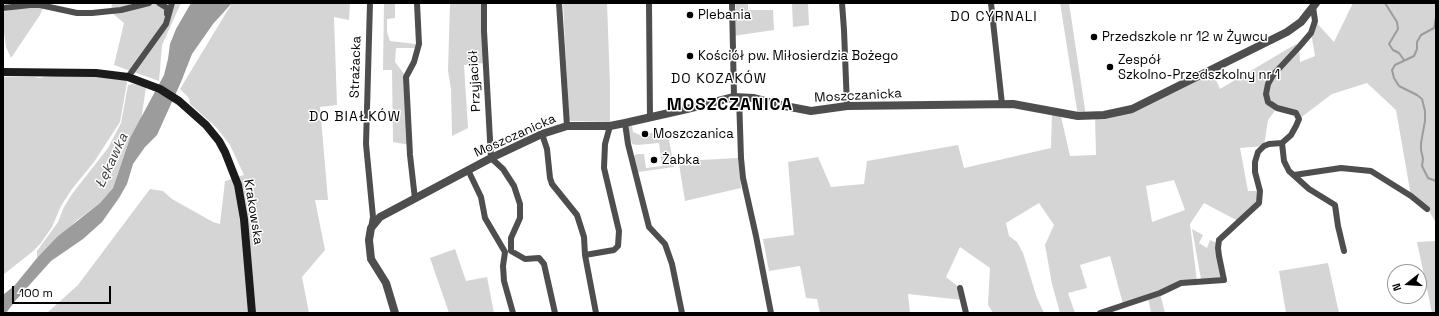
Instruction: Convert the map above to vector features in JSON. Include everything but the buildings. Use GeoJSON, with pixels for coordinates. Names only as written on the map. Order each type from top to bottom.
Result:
{"type":"FeatureCollection","features":[{"type":"Feature","properties":{"kind":"main road","name":"Krakowska"},"geometry":{"type":"LineString","coordinates":[[3,72],[96,73],[131,78],[160,89],[206,124],[219,141],[231,163],[238,185],[244,219],[252,313]]}},
{"type":"Feature","properties":{"kind":"street"},"geometry":{"type":"LineString","coordinates":[[3,8],[40,5],[77,13],[92,14],[121,10],[149,3]]}},
{"type":"Feature","properties":{"kind":"street"},"geometry":{"type":"LineString","coordinates":[[159,3],[167,8],[166,24]]}},
{"type":"Feature","properties":{"kind":"street"},"geometry":{"type":"LineString","coordinates":[[131,78],[166,24],[172,3]]}},
{"type":"Feature","properties":{"kind":"street","name":"Strażacka"},"geometry":{"type":"LineString","coordinates":[[370,3],[366,144],[373,217],[371,228]]}},
{"type":"Feature","properties":{"kind":"street"},"geometry":{"type":"LineString","coordinates":[[415,199],[410,155],[406,77],[414,62],[419,44],[418,3]]}},
{"type":"Feature","properties":{"kind":"street","name":"Przyjaciół"},"geometry":{"type":"LineString","coordinates":[[484,3],[484,31],[491,158]]}},
{"type":"Feature","properties":{"kind":"street"},"geometry":{"type":"LineString","coordinates":[[560,3],[567,126]]}},
{"type":"Feature","properties":{"kind":"street"},"geometry":{"type":"LineString","coordinates":[[649,3],[650,118]]}},
{"type":"Feature","properties":{"kind":"street"},"geometry":{"type":"LineString","coordinates":[[732,3],[736,97],[743,178],[771,313]]}},
{"type":"Feature","properties":{"kind":"street"},"geometry":{"type":"LineString","coordinates":[[842,3],[847,106]]}},
{"type":"Feature","properties":{"kind":"street"},"geometry":{"type":"LineString","coordinates":[[991,3],[1002,104]]}},
{"type":"Feature","properties":{"kind":"street"},"geometry":{"type":"LineString","coordinates":[[1100,313],[1182,284],[1224,280],[1218,248],[1219,240],[1259,204],[1260,191],[1255,162],[1258,152],[1264,146],[1269,144],[1282,143],[1291,135],[1299,119],[1296,113],[1277,108],[1268,102],[1266,94],[1268,84],[1273,75],[1310,33],[1315,21],[1315,5]]}},
{"type":"Feature","properties":{"kind":"street","name":"Moszczanicka"},"geometry":{"type":"LineString","coordinates":[[371,228],[380,217],[491,158],[542,134],[567,126],[610,126],[736,97],[754,98],[811,111],[847,106],[1013,104],[1078,116],[1104,115],[1132,109],[1287,32],[1301,22],[1315,5]]}},
{"type":"Feature","properties":{"kind":"street"},"geometry":{"type":"LineString","coordinates":[[625,123],[649,228],[665,244],[672,264],[682,313]]}},
{"type":"Feature","properties":{"kind":"street"},"geometry":{"type":"LineString","coordinates":[[585,255],[614,250],[618,246],[619,231],[604,168],[605,144],[610,126]]}},
{"type":"Feature","properties":{"kind":"street"},"geometry":{"type":"LineString","coordinates":[[542,134],[547,149],[552,184],[577,215],[584,237],[585,255],[596,313]]}},
{"type":"Feature","properties":{"kind":"street"},"geometry":{"type":"LineString","coordinates":[[1282,143],[1286,166],[1309,189],[1336,205],[1338,226],[1344,251]]}},
{"type":"Feature","properties":{"kind":"street"},"geometry":{"type":"LineString","coordinates":[[491,158],[503,169],[514,186],[520,204],[520,218],[511,238],[503,266],[504,281],[512,313]]}},
{"type":"Feature","properties":{"kind":"street"},"geometry":{"type":"LineString","coordinates":[[1294,175],[1341,168],[1371,171],[1411,196],[1426,209]]}},
{"type":"Feature","properties":{"kind":"street"},"geometry":{"type":"LineString","coordinates":[[468,170],[482,197],[485,218],[508,252],[525,259],[539,258],[544,264],[555,313]]}},
{"type":"Feature","properties":{"kind":"street"},"geometry":{"type":"LineString","coordinates":[[371,228],[369,240],[371,259],[386,283],[395,313]]}},
{"type":"Feature","properties":{"kind":"street"},"geometry":{"type":"LineString","coordinates":[[960,288],[966,313]]}},
{"type":"Feature","properties":{"kind":"shaded area"},"geometry":{"type":"Polygon","coordinates":[[[112,3],[181,3],[162,45],[159,81],[114,65],[124,23],[111,12],[112,3]]]}},
{"type":"Feature","properties":{"kind":"shaded area"},"geometry":{"type":"Polygon","coordinates":[[[191,3],[232,3],[213,24],[192,54],[157,135],[145,147],[133,164],[127,184],[102,222],[83,239],[51,261],[6,313],[3,313],[3,295],[15,285],[37,258],[57,237],[100,203],[113,188],[130,138],[164,75],[170,44],[176,29],[191,3]]]}},
{"type":"Feature","properties":{"kind":"shaded area"},"geometry":{"type":"Polygon","coordinates":[[[232,3],[350,3],[349,20],[334,17],[337,105],[320,107],[328,200],[315,200],[325,250],[302,277],[309,313],[47,313],[78,285],[150,189],[163,191],[172,199],[213,222],[220,224],[225,181],[244,175],[230,145],[216,127],[190,104],[189,98],[180,89],[232,3]]]}},
{"type":"Feature","properties":{"kind":"shaded area"},"geometry":{"type":"Polygon","coordinates":[[[384,3],[395,3],[395,18],[387,19],[387,32],[390,41],[416,44],[416,48],[396,48],[395,62],[405,75],[410,145],[393,142],[392,70],[383,70],[384,3]]]}},
{"type":"Feature","properties":{"kind":"shaded area"},"geometry":{"type":"Polygon","coordinates":[[[450,3],[482,3],[484,63],[464,65],[468,128],[452,136],[451,89],[448,71],[450,3]]]}},
{"type":"Feature","properties":{"kind":"shaded area"},"geometry":{"type":"Polygon","coordinates":[[[563,3],[607,3],[610,122],[569,120],[563,3]]]}},
{"type":"Feature","properties":{"kind":"shaded area"},"geometry":{"type":"Polygon","coordinates":[[[735,3],[748,3],[748,10],[773,10],[774,30],[733,36],[732,10],[736,9],[735,3]]]}},
{"type":"Feature","properties":{"kind":"shaded area"},"geometry":{"type":"Polygon","coordinates":[[[792,3],[808,3],[809,25],[793,27],[792,3]]]}},
{"type":"Feature","properties":{"kind":"shaded area"},"geometry":{"type":"Polygon","coordinates":[[[1060,3],[1069,3],[1086,116],[1078,116],[1060,3]]]}},
{"type":"Feature","properties":{"kind":"shaded area"},"geometry":{"type":"Polygon","coordinates":[[[1353,3],[1436,3],[1436,223],[1428,209],[1411,196],[1396,110],[1367,83],[1332,94],[1299,119],[1296,113],[1277,108],[1268,120],[1264,146],[1240,148],[1248,191],[1260,191],[1259,203],[1240,222],[1204,203],[1190,224],[1197,282],[1181,283],[1160,293],[1165,313],[1151,313],[1148,297],[1123,304],[1110,256],[1080,265],[1087,288],[1068,293],[1075,313],[1060,313],[1052,284],[1045,245],[1054,225],[1039,203],[1006,223],[1009,236],[1017,242],[1023,253],[1037,298],[1044,313],[993,313],[988,305],[990,268],[960,247],[946,277],[960,288],[963,300],[908,294],[910,313],[820,313],[817,299],[806,298],[800,266],[769,271],[763,239],[794,235],[788,162],[818,157],[831,187],[864,184],[867,161],[958,145],[964,168],[1051,148],[1052,111],[1060,112],[1070,156],[1096,155],[1095,116],[1132,109],[1211,69],[1220,89],[1296,44],[1299,47],[1300,62],[1315,56],[1311,33],[1315,21],[1334,42],[1353,3]],[[1174,180],[1146,186],[1152,222],[1185,210],[1174,180]]]}},
{"type":"Feature","properties":{"kind":"shaded area"},"geometry":{"type":"Polygon","coordinates":[[[36,6],[43,8],[40,15],[11,58],[6,47],[3,12],[36,6]]]}},
{"type":"Feature","properties":{"kind":"shaded area"},"geometry":{"type":"Polygon","coordinates":[[[81,72],[128,77],[120,122],[94,162],[72,189],[61,206],[52,227],[41,243],[3,275],[3,77],[40,78],[81,72]]]}},
{"type":"Feature","properties":{"kind":"shaded area"},"geometry":{"type":"Polygon","coordinates":[[[133,84],[146,87],[141,121],[130,138],[113,188],[100,203],[76,221],[37,258],[37,251],[58,222],[64,207],[72,194],[108,148],[121,123],[128,85],[133,84]]]}},
{"type":"Feature","properties":{"kind":"shaded area"},"geometry":{"type":"Polygon","coordinates":[[[629,126],[632,126],[633,132],[640,135],[658,132],[659,136],[668,134],[674,167],[638,172],[634,156],[637,154],[644,154],[646,168],[662,166],[659,143],[632,144],[628,131],[629,126]]]}},
{"type":"Feature","properties":{"kind":"shaded area"},"geometry":{"type":"Polygon","coordinates":[[[738,158],[741,188],[685,201],[679,164],[701,160],[738,158]]]}},
{"type":"Feature","properties":{"kind":"shaded area"},"geometry":{"type":"Polygon","coordinates":[[[1192,229],[1203,235],[1199,243],[1207,248],[1210,240],[1217,243],[1221,277],[1201,279],[1192,229]]]}},
{"type":"Feature","properties":{"kind":"shaded area"},"geometry":{"type":"Polygon","coordinates":[[[1436,241],[1436,313],[1432,313],[1427,289],[1427,264],[1422,264],[1417,242],[1436,241]]]}},
{"type":"Feature","properties":{"kind":"shaded area"},"geometry":{"type":"Polygon","coordinates":[[[455,249],[466,281],[487,277],[494,313],[449,313],[430,258],[455,249]]]}},
{"type":"Feature","properties":{"kind":"shaded area"},"geometry":{"type":"Polygon","coordinates":[[[1328,263],[1339,313],[1286,313],[1279,271],[1328,263]]]}},
{"type":"Feature","properties":{"kind":"waterway"},"geometry":{"type":"LineString","coordinates":[[1385,3],[1397,22],[1398,29],[1389,44],[1404,60]]}},
{"type":"Feature","properties":{"kind":"waterway"},"geometry":{"type":"LineString","coordinates":[[1436,18],[1434,28],[1421,35],[1417,42],[1417,49],[1414,56],[1395,65],[1392,70],[1394,78],[1399,86],[1422,99],[1425,111],[1425,121],[1421,143],[1423,159],[1422,166],[1428,178],[1436,181]]}},
{"type":"Feature","properties":{"kind":"place","name":"Plebania"},"geometry":{"type":"Point","coordinates":[690,15]}},
{"type":"Feature","properties":{"kind":"place","name":"Przedszkole nr 12 w Żywcu"},"geometry":{"type":"Point","coordinates":[1094,37]}},
{"type":"Feature","properties":{"kind":"place","name":"Kościół pw. Miłosierdzia Bożego"},"geometry":{"type":"Point","coordinates":[690,56]}},
{"type":"Feature","properties":{"kind":"place","name":"Zespół Szkolno-Przedszkolny nr 1"},"geometry":{"type":"Point","coordinates":[1110,67]}},
{"type":"Feature","properties":{"kind":"place","name":"Moszczanica"},"geometry":{"type":"Point","coordinates":[645,134]}},
{"type":"Feature","properties":{"kind":"place","name":"Żabka"},"geometry":{"type":"Point","coordinates":[654,160]}},
{"type":"Feature","properties":{"kind":"district","name":"DO CYRNALI"},"geometry":{"type":"Point","coordinates":[994,17]}},
{"type":"Feature","properties":{"kind":"district","name":"DO KOZAKÓW"},"geometry":{"type":"Point","coordinates":[719,79]}},
{"type":"Feature","properties":{"kind":"district","name":"MOSZCZANICA"},"geometry":{"type":"Point","coordinates":[730,105]}},
{"type":"Feature","properties":{"kind":"district","name":"DO BIAŁKÓW"},"geometry":{"type":"Point","coordinates":[355,117]}},
{"type":"Feature","properties":{"kind":"water label","name":"Łękawka"},"geometry":{"type":"Point","coordinates":[112,161]}}]}
